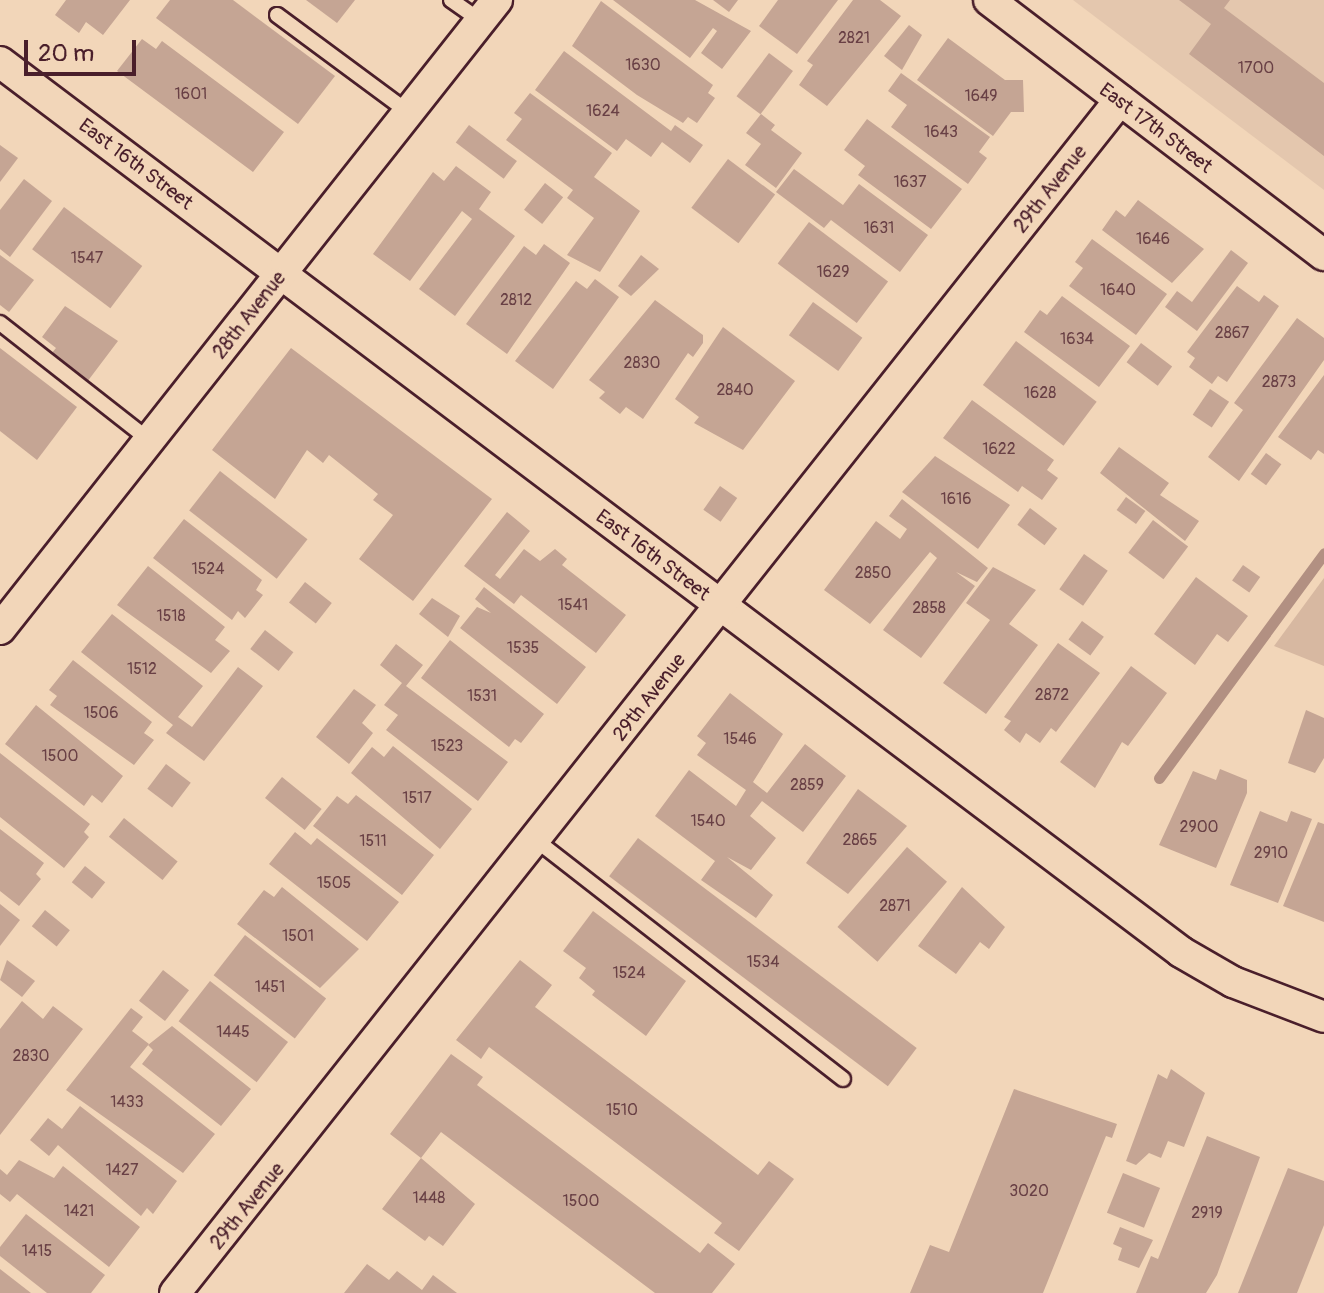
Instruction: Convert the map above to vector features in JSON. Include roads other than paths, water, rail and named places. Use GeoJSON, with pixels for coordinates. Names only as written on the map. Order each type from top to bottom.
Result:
{"type":"FeatureCollection","features":[{"type":"Feature","properties":{"kind":"street","name":"East 17th Street"},"geometry":{"type":"LineString","coordinates":[[989,0],[1324,255]]}},
{"type":"Feature","properties":{"kind":"street","name":"28th Avenue"},"geometry":{"type":"LineString","coordinates":[[0,629],[489,10]]}},
{"type":"Feature","properties":{"kind":"street","name":"East 16th Street"},"geometry":{"type":"LineString","coordinates":[[0,62],[1181,952],[1233,982],[1324,1017]]}},
{"type":"Feature","properties":{"kind":"street","name":"29th Avenue"},"geometry":{"type":"LineString","coordinates":[[175,1293],[1120,100]]}},
{"type":"Feature","properties":{"kind":"lane"},"geometry":{"type":"LineString","coordinates":[[451,0],[489,10]]}},
{"type":"Feature","properties":{"kind":"lane"},"geometry":{"type":"LineString","coordinates":[[277,15],[408,112]]}},
{"type":"Feature","properties":{"kind":"lane"},"geometry":{"type":"LineString","coordinates":[[0,323],[149,440]]}},
{"type":"Feature","properties":{"kind":"lane"},"geometry":{"type":"LineString","coordinates":[[536,840],[843,1079]]}},
{"type":"Feature","properties":{"kind":"waterway"},"geometry":{"type":"LineString","coordinates":[[1159,778],[1324,553]]}}]}
